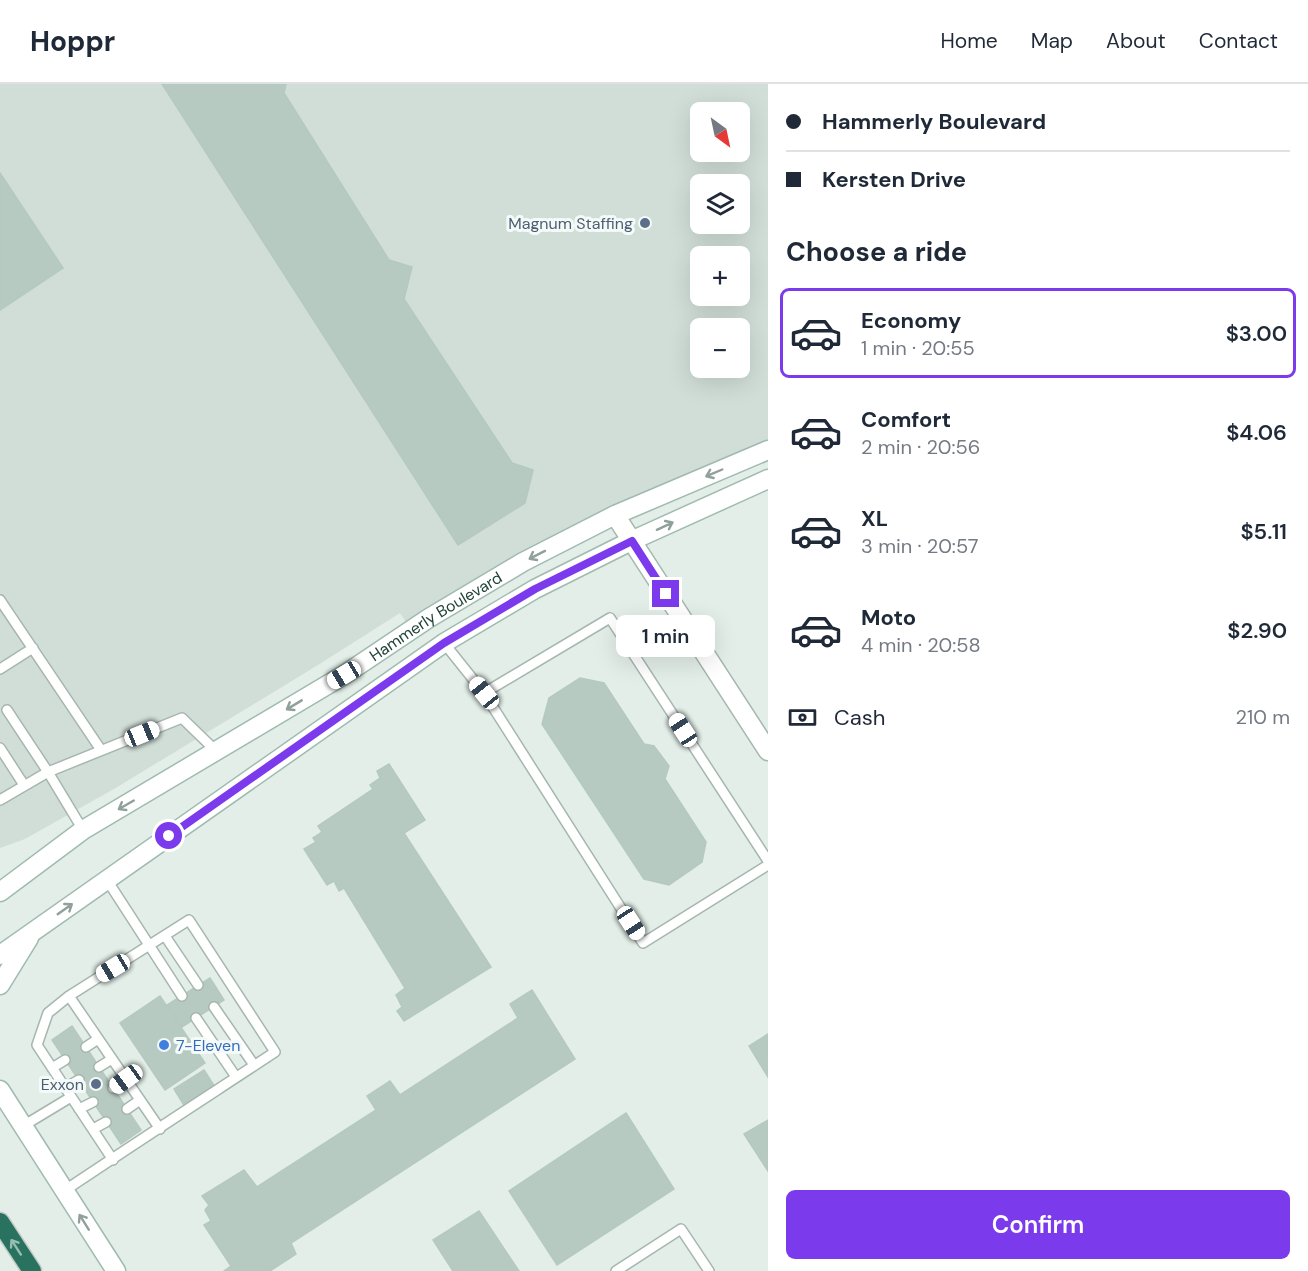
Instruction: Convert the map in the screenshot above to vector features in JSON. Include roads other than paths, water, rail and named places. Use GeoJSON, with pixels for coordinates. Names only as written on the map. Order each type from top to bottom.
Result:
{"type":"FeatureCollection","features":[{"type":"Feature","properties":{"kind":"highway"},"geometry":{"type":"LineString","coordinates":[[0,1222],[32,1271]]}},
{"type":"Feature","properties":{"kind":"main road","name":"Hammerly Boulevard"},"geometry":{"type":"LineString","coordinates":[[0,892],[83,830],[344,675],[438,612],[523,562],[615,515],[768,450]]}},
{"type":"Feature","properties":{"kind":"main road","name":"Hammerly Boulevard"},"geometry":{"type":"LineString","coordinates":[[0,955],[444,643],[535,589],[632,541],[768,479]]}},
{"type":"Feature","properties":{"kind":"main road"},"geometry":{"type":"LineString","coordinates":[[615,515],[768,751]]}},
{"type":"Feature","properties":{"kind":"main road"},"geometry":{"type":"LineString","coordinates":[[0,877],[22,875]]}},
{"type":"Feature","properties":{"kind":"main road"},"geometry":{"type":"LineString","coordinates":[[0,985],[34,931]]}},
{"type":"Feature","properties":{"kind":"main road"},"geometry":{"type":"LineString","coordinates":[[0,1090],[116,1271]]}},
{"type":"Feature","properties":{"kind":"lane"},"geometry":{"type":"LineString","coordinates":[[0,600],[101,750]]}},
{"type":"Feature","properties":{"kind":"lane"},"geometry":{"type":"LineString","coordinates":[[444,643],[484,693],[643,943],[768,863],[610,618],[484,693]]}},
{"type":"Feature","properties":{"kind":"lane"},"geometry":{"type":"LineString","coordinates":[[0,669],[33,648]]}},
{"type":"Feature","properties":{"kind":"lane"},"geometry":{"type":"LineString","coordinates":[[7,710],[83,830]]}},
{"type":"Feature","properties":{"kind":"lane"},"geometry":{"type":"LineString","coordinates":[[0,800],[48,772],[182,718],[217,752]]}},
{"type":"Feature","properties":{"kind":"lane"},"geometry":{"type":"LineString","coordinates":[[0,748],[24,785]]}},
{"type":"Feature","properties":{"kind":"lane"},"geometry":{"type":"LineString","coordinates":[[107,880],[148,947],[182,996]]}},
{"type":"Feature","properties":{"kind":"lane"},"geometry":{"type":"LineString","coordinates":[[64,1191],[113,1160],[160,1129],[274,1052],[189,920],[69,996],[48,1013],[37,1045],[113,1160]]}},
{"type":"Feature","properties":{"kind":"lane"},"geometry":{"type":"LineString","coordinates":[[165,936],[198,985]]}},
{"type":"Feature","properties":{"kind":"lane"},"geometry":{"type":"LineString","coordinates":[[69,996],[160,1129]]}},
{"type":"Feature","properties":{"kind":"lane"},"geometry":{"type":"LineString","coordinates":[[214,1007],[254,1065]]}},
{"type":"Feature","properties":{"kind":"lane"},"geometry":{"type":"LineString","coordinates":[[196,1018],[237,1077]]}},
{"type":"Feature","properties":{"kind":"lane"},"geometry":{"type":"LineString","coordinates":[[86,1047],[98,1039]]}},
{"type":"Feature","properties":{"kind":"lane"},"geometry":{"type":"LineString","coordinates":[[99,1067],[112,1059]]}},
{"type":"Feature","properties":{"kind":"lane"},"geometry":{"type":"LineString","coordinates":[[52,1068],[65,1060]]}},
{"type":"Feature","properties":{"kind":"lane"},"geometry":{"type":"LineString","coordinates":[[113,1088],[126,1079]]}},
{"type":"Feature","properties":{"kind":"lane"},"geometry":{"type":"LineString","coordinates":[[23,1126],[68,1092],[78,1080]]}},
{"type":"Feature","properties":{"kind":"lane"},"geometry":{"type":"LineString","coordinates":[[127,1109],[140,1100]]}},
{"type":"Feature","properties":{"kind":"lane"},"geometry":{"type":"LineString","coordinates":[[80,1109],[93,1102]]}},
{"type":"Feature","properties":{"kind":"lane"},"geometry":{"type":"LineString","coordinates":[[93,1130],[106,1122]]}},
{"type":"Feature","properties":{"kind":"lane"},"geometry":{"type":"LineString","coordinates":[[616,1271],[681,1229],[709,1271]]}},
{"type":"Feature","properties":{"kind":"place","name":"Magnum Staffing"},"geometry":{"type":"Point","coordinates":[645,223]}},
{"type":"Feature","properties":{"kind":"place","name":"7-Eleven"},"geometry":{"type":"Point","coordinates":[164,1045]}},
{"type":"Feature","properties":{"kind":"place","name":"Exxon"},"geometry":{"type":"Point","coordinates":[96,1084]}}]}
